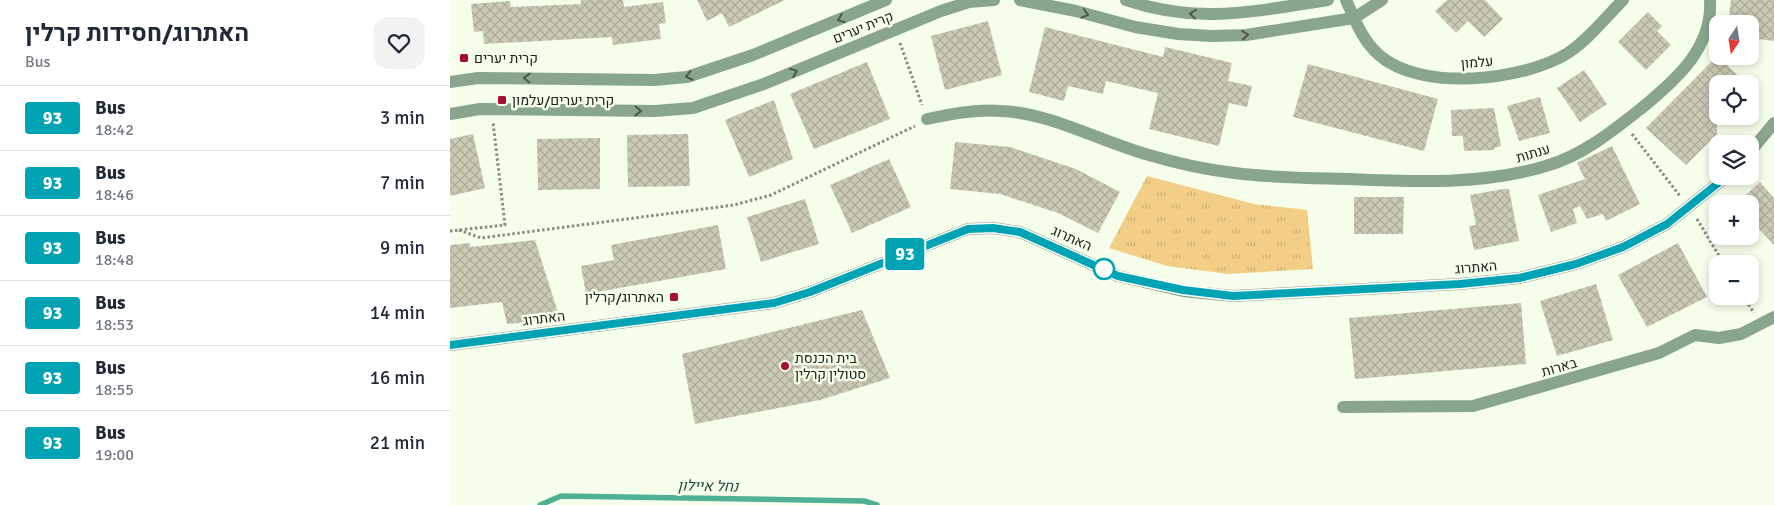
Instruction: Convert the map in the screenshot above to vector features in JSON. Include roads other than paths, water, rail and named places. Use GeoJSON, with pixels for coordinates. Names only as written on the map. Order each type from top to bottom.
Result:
{"type":"FeatureCollection","features":[{"type":"Feature","properties":{"kind":"street","name":"קרית יערים"},"geometry":{"type":"LineString","coordinates":[[450,82],[478,78],[654,80],[687,77],[753,55],[886,0]]}},
{"type":"Feature","properties":{"kind":"street","name":"קרית יערים"},"geometry":{"type":"LineString","coordinates":[[450,114],[491,109],[655,111],[693,108],[764,84],[941,11],[969,2],[994,0]]}},
{"type":"Feature","properties":{"kind":"street"},"geometry":{"type":"LineString","coordinates":[[1020,0],[1135,27],[1178,34],[1246,35],[1354,18],[1382,0]]}},
{"type":"Feature","properties":{"kind":"street"},"geometry":{"type":"LineString","coordinates":[[1126,0],[1191,15],[1224,15],[1328,0]]}},
{"type":"Feature","properties":{"kind":"street","name":"עלמון"},"geometry":{"type":"LineString","coordinates":[[1346,0],[1366,42],[1380,56],[1401,69],[1424,76],[1482,79],[1530,68],[1568,53],[1622,0]]}},
{"type":"Feature","properties":{"kind":"street","name":"ענתות"},"geometry":{"type":"LineString","coordinates":[[927,119],[959,112],[1002,111],[1042,119],[1148,155],[1234,173],[1284,177],[1415,181],[1472,180],[1518,174],[1548,166],[1580,152],[1623,123],[1665,89],[1696,54],[1706,36],[1711,12],[1710,0]]}},
{"type":"Feature","properties":{"kind":"street"},"geometry":{"type":"LineString","coordinates":[[1759,141],[1774,123]]}},
{"type":"Feature","properties":{"kind":"street","name":"האתרוג"},"geometry":{"type":"LineString","coordinates":[[450,345],[774,303],[810,292],[968,229],[993,228],[1020,232],[1118,276],[1183,290],[1233,296],[1460,284],[1519,278],[1576,264],[1623,247],[1667,224],[1716,185]]}},
{"type":"Feature","properties":{"kind":"street","name":"בארות"},"geometry":{"type":"LineString","coordinates":[[1343,406],[1472,406],[1659,354],[1695,335],[1719,338],[1741,334],[1774,317]]}},
{"type":"Feature","properties":{"kind":"waterway","name":"נחל איילון"},"geometry":{"type":"LineString","coordinates":[[540,505],[561,496],[864,501],[877,505]]}},
{"type":"Feature","properties":{"kind":"place","name":"קרית יערים"},"geometry":{"type":"Point","coordinates":[464,58]}},
{"type":"Feature","properties":{"kind":"place","name":"קרית יערים/עלמון"},"geometry":{"type":"Point","coordinates":[502,100]}},
{"type":"Feature","properties":{"kind":"place","name":"האתרוג/קרלין"},"geometry":{"type":"Point","coordinates":[674,297]}},
{"type":"Feature","properties":{"kind":"place","name":"בית הכנסת סטולין קרלין"},"geometry":{"type":"Point","coordinates":[785,366]}}]}
